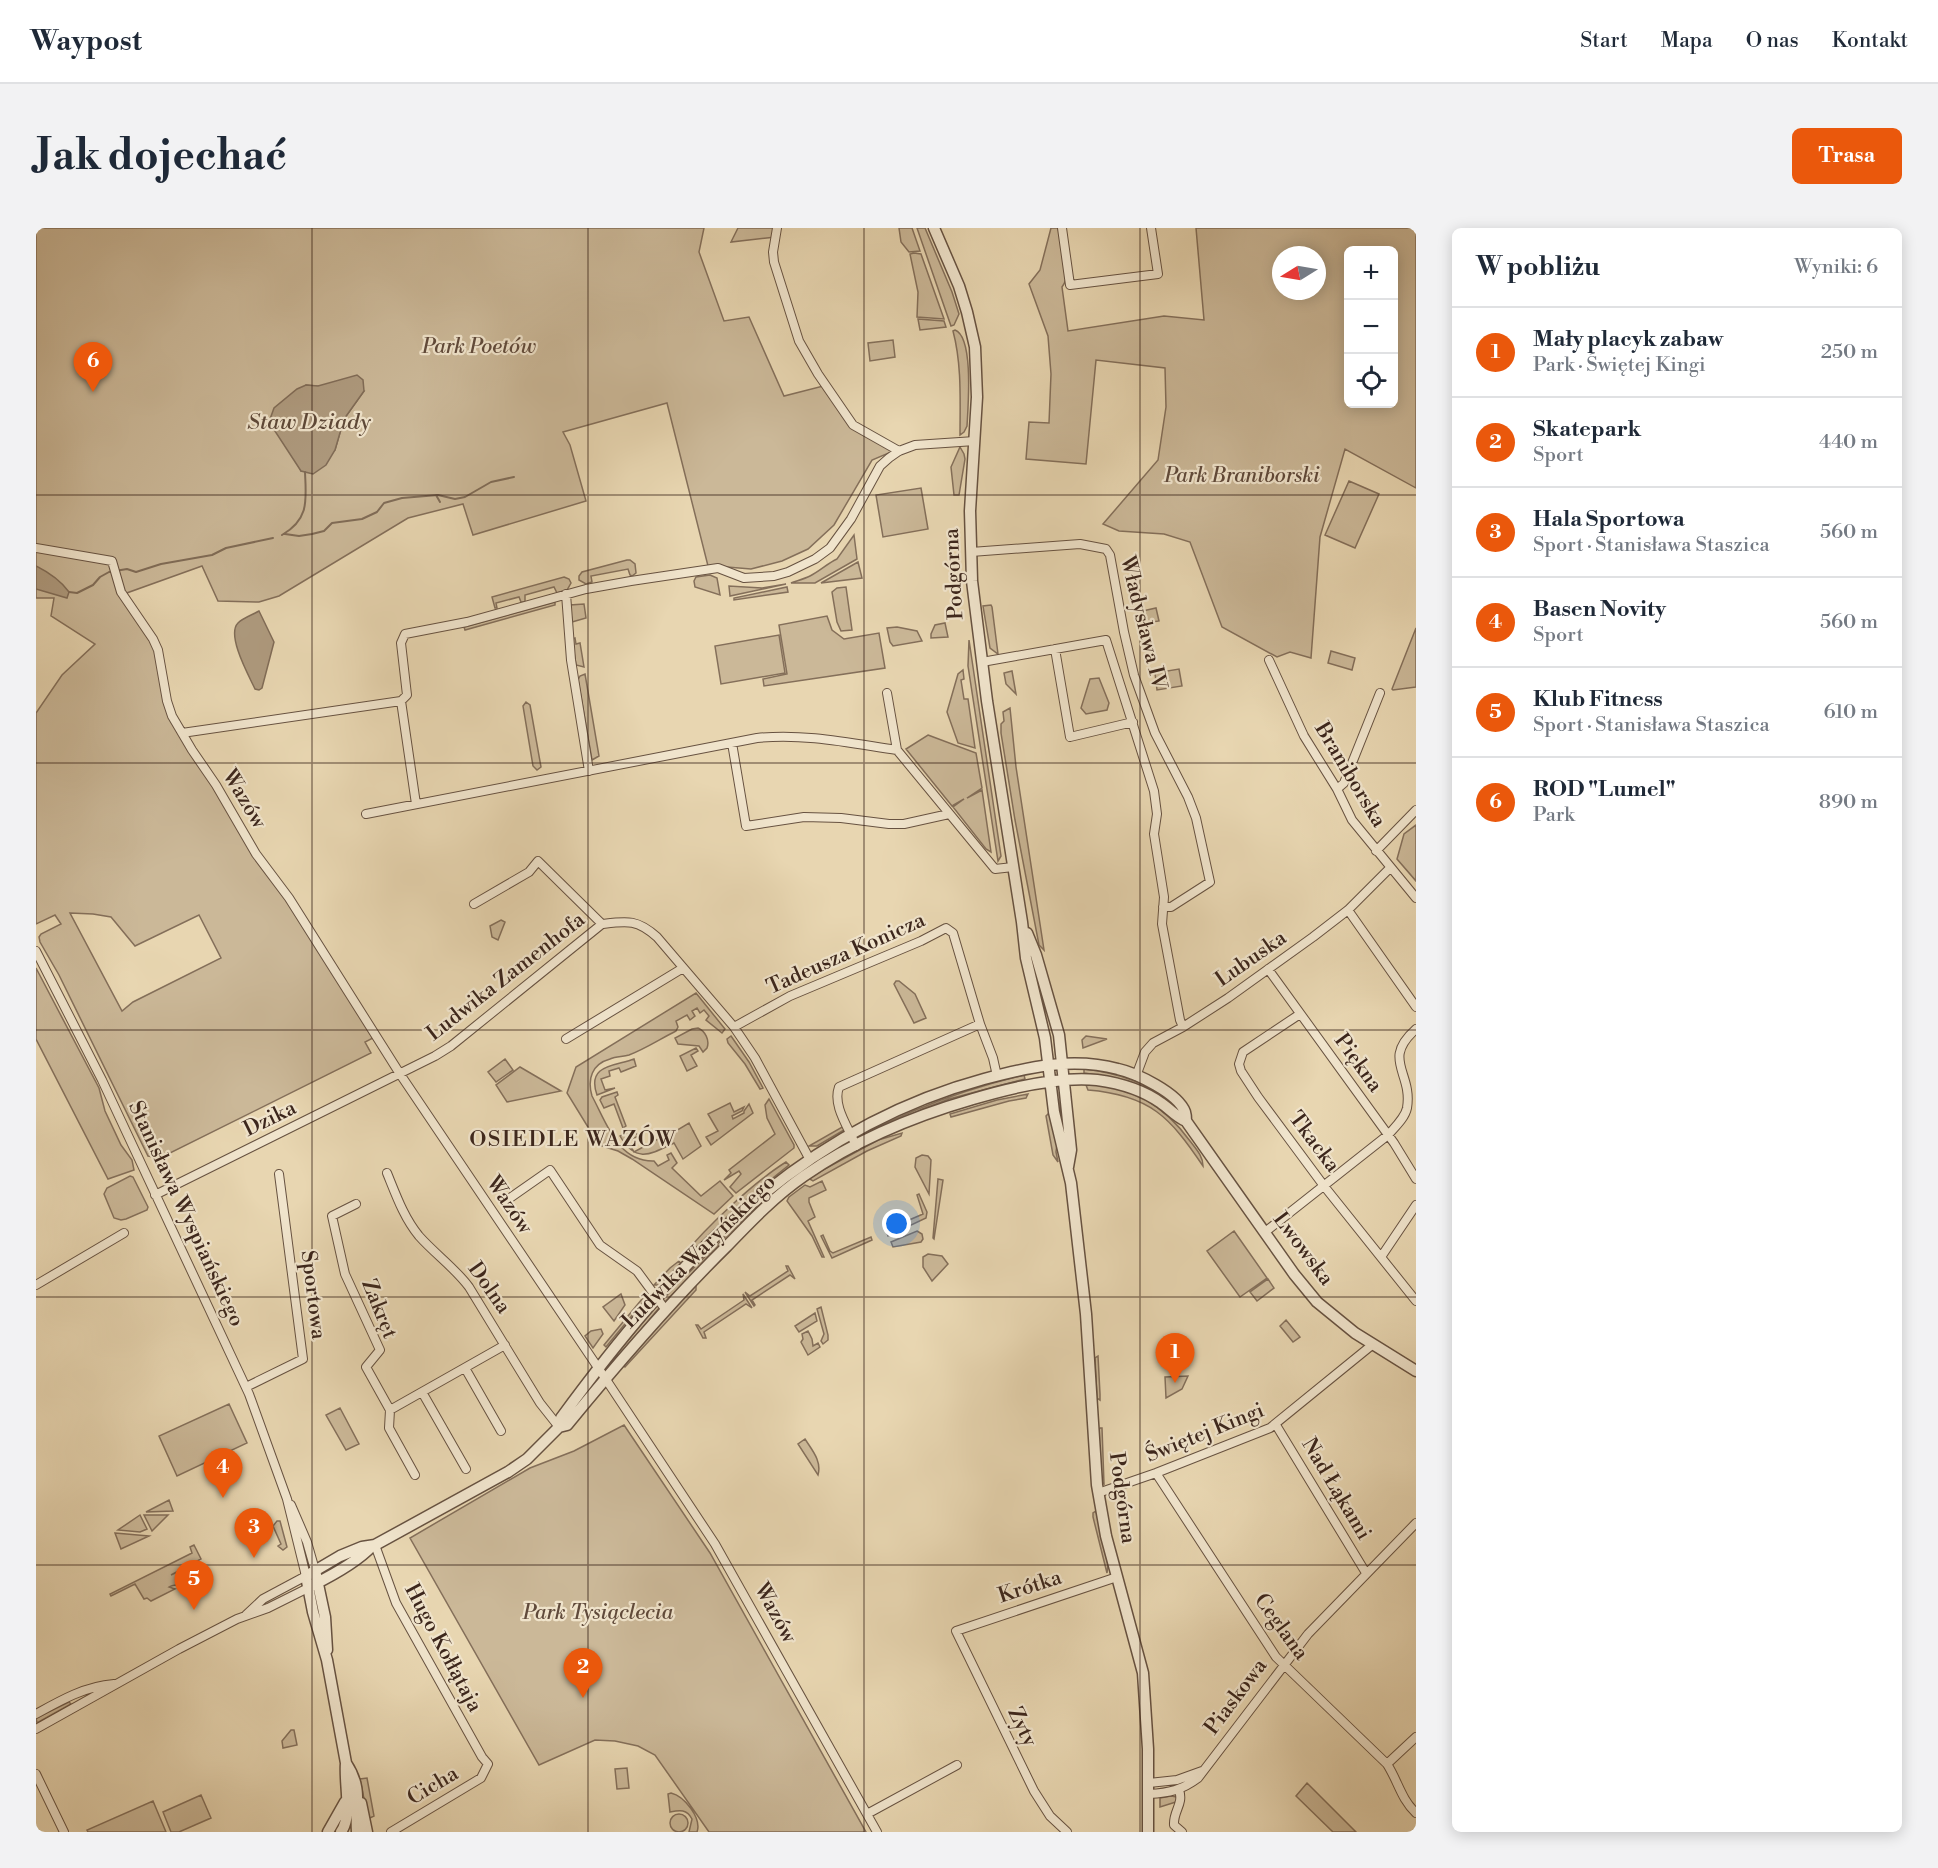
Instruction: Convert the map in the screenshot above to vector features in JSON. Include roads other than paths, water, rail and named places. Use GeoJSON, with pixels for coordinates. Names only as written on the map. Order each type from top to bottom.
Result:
{"type":"FeatureCollection","features":[{"type":"Feature","properties":{"kind":"street"},"geometry":{"type":"LineString","coordinates":[[777,228],[773,252],[774,262],[804,350],[853,425],[899,451]]}},
{"type":"Feature","properties":{"kind":"street","name":"Podgórna"},"geometry":{"type":"LineString","coordinates":[[934,228],[968,312],[975,347],[977,397],[970,511],[974,603],[1026,958],[1045,1038],[1049,1083],[1068,1167],[1083,1274],[1098,1493],[1106,1536],[1143,1673],[1149,1789],[1148,1832]]}},
{"type":"Feature","properties":{"kind":"street"},"geometry":{"type":"LineString","coordinates":[[1062,228],[1070,285],[1158,274],[1151,228]]}},
{"type":"Feature","properties":{"kind":"street"},"geometry":{"type":"LineString","coordinates":[[182,733],[401,701],[407,695],[401,644],[405,634],[467,621],[606,585],[717,568],[744,578],[760,578],[802,567],[830,548],[851,519],[880,466],[899,451],[933,442],[975,441]]}},
{"type":"Feature","properties":{"kind":"street","name":"Władysława IV"},"geometry":{"type":"LineString","coordinates":[[971,552],[1080,544],[1106,549],[1110,555],[1134,675],[1155,733],[1188,797],[1196,818],[1210,882],[1171,908],[1163,907]]}},
{"type":"Feature","properties":{"kind":"street","name":"Wazów"},"geometry":{"type":"LineString","coordinates":[[36,548],[113,563],[115,576],[126,602],[153,639],[158,650],[167,701],[172,716],[182,733],[216,785],[256,854],[289,898],[400,1074],[597,1368],[606,1378],[715,1544],[877,1832]]}},
{"type":"Feature","properties":{"kind":"street"},"geometry":{"type":"LineString","coordinates":[[566,594],[570,654],[589,771]]}},
{"type":"Feature","properties":{"kind":"street","name":"Władysława IV"},"geometry":{"type":"LineString","coordinates":[[982,662],[1106,640],[1154,791],[1157,814],[1154,834],[1163,892],[1162,924],[1183,1027]]}},
{"type":"Feature","properties":{"kind":"street"},"geometry":{"type":"LineString","coordinates":[[1055,649],[1070,737],[1133,722]]}},
{"type":"Feature","properties":{"kind":"street","name":"Braniborska"},"geometry":{"type":"LineString","coordinates":[[1269,660],[1304,736],[1337,789],[1352,820],[1416,898]]}},
{"type":"Feature","properties":{"kind":"street"},"geometry":{"type":"LineString","coordinates":[[887,693],[897,750],[995,869],[1013,867]]}},
{"type":"Feature","properties":{"kind":"street"},"geometry":{"type":"LineString","coordinates":[[1337,789],[1344,783],[1380,693]]}},
{"type":"Feature","properties":{"kind":"street"},"geometry":{"type":"LineString","coordinates":[[401,701],[416,804]]}},
{"type":"Feature","properties":{"kind":"street"},"geometry":{"type":"LineString","coordinates":[[366,814],[783,735],[897,750]]}},
{"type":"Feature","properties":{"kind":"street"},"geometry":{"type":"LineString","coordinates":[[732,743],[746,826],[804,817],[904,824],[949,814]]}},
{"type":"Feature","properties":{"kind":"street"},"geometry":{"type":"LineString","coordinates":[[1376,850],[1416,810]]}},
{"type":"Feature","properties":{"kind":"street","name":"Ludwika Zamenhofa"},"geometry":{"type":"LineString","coordinates":[[474,904],[529,872],[538,861],[602,924]]}},
{"type":"Feature","properties":{"kind":"street","name":"Lubuska"},"geometry":{"type":"LineString","coordinates":[[1136,1076],[1149,1047],[1183,1027],[1268,969],[1348,910],[1390,868]]}},
{"type":"Feature","properties":{"kind":"street"},"geometry":{"type":"LineString","coordinates":[[1348,910],[1416,1007]]}},
{"type":"Feature","properties":{"kind":"street","name":"Ludwika Zamenhofa"},"geometry":{"type":"LineString","coordinates":[[400,1074],[451,1046],[602,924],[628,921],[647,928],[734,1027],[755,1058],[809,1158]]}},
{"type":"Feature","properties":{"kind":"street","name":"Podgórna"},"geometry":{"type":"LineString","coordinates":[[1022,922],[1036,955],[1059,1035],[1071,1150],[1068,1167]]}},
{"type":"Feature","properties":{"kind":"street","name":"Tadeusza Konicza"},"geometry":{"type":"LineString","coordinates":[[734,1027],[790,996],[946,928],[953,933],[998,1076]]}},
{"type":"Feature","properties":{"kind":"street","name":"Stanisława Wyspiańskiego"},"geometry":{"type":"LineString","coordinates":[[36,951],[102,1080],[246,1387],[287,1499],[307,1542],[310,1573],[325,1617],[327,1660],[346,1763],[346,1820],[341,1832]]}},
{"type":"Feature","properties":{"kind":"street"},"geometry":{"type":"LineString","coordinates":[[566,1040],[683,968]]}},
{"type":"Feature","properties":{"kind":"street","name":"Piękna"},"geometry":{"type":"LineString","coordinates":[[1268,969],[1388,1135],[1416,1179]]}},
{"type":"Feature","properties":{"kind":"street","name":"Tkacka"},"geometry":{"type":"LineString","coordinates":[[1300,1014],[1243,1052],[1239,1064],[1257,1095],[1324,1186],[1416,1301]]}},
{"type":"Feature","properties":{"kind":"street"},"geometry":{"type":"LineString","coordinates":[[856,1146],[837,1103],[836,1094],[839,1086],[980,1024]]}},
{"type":"Feature","properties":{"kind":"street"},"geometry":{"type":"LineString","coordinates":[[1265,1232],[1388,1135],[1396,1126],[1407,1108],[1405,1079],[1398,1055],[1404,1041],[1416,1029]]}},
{"type":"Feature","properties":{"kind":"street","name":"Ludwika Waryńskiego"},"geometry":{"type":"LineString","coordinates":[[1063,1063],[986,1079],[915,1102],[850,1133],[809,1158],[768,1188],[729,1222],[656,1297],[597,1368],[561,1418],[559,1427],[567,1425],[665,1309],[757,1216],[806,1174],[878,1134],[941,1109],[1015,1088],[1064,1080]]}},
{"type":"Feature","properties":{"kind":"street","name":"Lwowska"},"geometry":{"type":"LineString","coordinates":[[1063,1063],[1094,1064],[1123,1070],[1155,1085],[1172,1097],[1185,1112],[1186,1121],[1294,1274],[1317,1302],[1338,1321],[1372,1345],[1416,1371]]}},
{"type":"Feature","properties":{"kind":"street","name":"Dzika"},"geometry":{"type":"LineString","coordinates":[[155,1195],[400,1074]]}},
{"type":"Feature","properties":{"kind":"street"},"geometry":{"type":"LineString","coordinates":[[974,1099],[986,1079]]}},
{"type":"Feature","properties":{"kind":"street","name":"Lwowska"},"geometry":{"type":"LineString","coordinates":[[1064,1080],[1097,1080],[1121,1085],[1151,1097],[1178,1118],[1186,1121]]}},
{"type":"Feature","properties":{"kind":"street"},"geometry":{"type":"LineString","coordinates":[[806,1174],[810,1166],[809,1158]]}},
{"type":"Feature","properties":{"kind":"street"},"geometry":{"type":"LineString","coordinates":[[510,1198],[550,1170],[600,1245],[637,1271],[665,1309]]}},
{"type":"Feature","properties":{"kind":"street","name":"Dolna"},"geometry":{"type":"LineString","coordinates":[[387,1173],[397,1199],[415,1230],[460,1275],[551,1420],[559,1427]]}},
{"type":"Feature","properties":{"kind":"street","name":"Sportowa"},"geometry":{"type":"LineString","coordinates":[[246,1387],[303,1359],[279,1174]]}},
{"type":"Feature","properties":{"kind":"street","name":"Zakręt"},"geometry":{"type":"LineString","coordinates":[[356,1204],[332,1216],[345,1274],[380,1350],[366,1367],[390,1410]]}},
{"type":"Feature","properties":{"kind":"street"},"geometry":{"type":"LineString","coordinates":[[1380,1257],[1416,1205]]}},
{"type":"Feature","properties":{"kind":"street"},"geometry":{"type":"LineString","coordinates":[[36,1285],[124,1233]]}},
{"type":"Feature","properties":{"kind":"street"},"geometry":{"type":"LineString","coordinates":[[415,1475],[389,1428],[390,1410],[505,1345]]}},
{"type":"Feature","properties":{"kind":"street","name":"Świętej Kingi"},"geometry":{"type":"LineString","coordinates":[[1098,1493],[1156,1473],[1276,1425],[1372,1345]]}},
{"type":"Feature","properties":{"kind":"street"},"geometry":{"type":"LineString","coordinates":[[465,1368],[501,1431]]}},
{"type":"Feature","properties":{"kind":"street"},"geometry":{"type":"LineString","coordinates":[[422,1392],[466,1469]]}},
{"type":"Feature","properties":{"kind":"street","name":"Nad Łąkami"},"geometry":{"type":"LineString","coordinates":[[1276,1425],[1366,1573]]}},
{"type":"Feature","properties":{"kind":"street"},"geometry":{"type":"LineString","coordinates":[[36,1729],[115,1684],[246,1615],[268,1608],[313,1585],[353,1561],[374,1545],[508,1472],[527,1459],[559,1427]]}},
{"type":"Feature","properties":{"kind":"street","name":"Ceglana"},"geometry":{"type":"LineString","coordinates":[[1156,1473],[1276,1657],[1387,1764],[1394,1775],[1401,1796],[1416,1813]]}},
{"type":"Feature","properties":{"kind":"street","name":"Piaskowa"},"geometry":{"type":"LineString","coordinates":[[1179,1790],[1198,1778],[1308,1634],[1416,1523]]}},
{"type":"Feature","properties":{"kind":"street"},"geometry":{"type":"LineString","coordinates":[[246,1615],[263,1599],[340,1556],[374,1545]]}},
{"type":"Feature","properties":{"kind":"street","name":"Hugo Kołłątaja"},"geometry":{"type":"LineString","coordinates":[[374,1545],[396,1603],[488,1764]]}},
{"type":"Feature","properties":{"kind":"street","name":"Krótka"},"geometry":{"type":"LineString","coordinates":[[956,1631],[1117,1577]]}},
{"type":"Feature","properties":{"kind":"street","name":"Zyty"},"geometry":{"type":"LineString","coordinates":[[956,1631],[1040,1802],[1050,1816],[1067,1832]]}},
{"type":"Feature","properties":{"kind":"street"},"geometry":{"type":"LineString","coordinates":[[36,1714],[99,1685],[115,1684]]}},
{"type":"Feature","properties":{"kind":"street"},"geometry":{"type":"LineString","coordinates":[[1387,1764],[1416,1737]]}},
{"type":"Feature","properties":{"kind":"street","name":"Stanisława Wyspiańskiego"},"geometry":{"type":"LineString","coordinates":[[346,1763],[355,1776],[358,1796],[357,1832]]}},
{"type":"Feature","properties":{"kind":"street","name":"Cicha"},"geometry":{"type":"LineString","coordinates":[[391,1832],[481,1778],[488,1764]]}},
{"type":"Feature","properties":{"kind":"street"},"geometry":{"type":"LineString","coordinates":[[867,1814],[957,1765]]}},
{"type":"Feature","properties":{"kind":"street"},"geometry":{"type":"LineString","coordinates":[[1149,1789],[1203,1771]]}},
{"type":"Feature","properties":{"kind":"street"},"geometry":{"type":"LineString","coordinates":[[36,1774],[64,1832]]}},
{"type":"Feature","properties":{"kind":"street"},"geometry":{"type":"LineString","coordinates":[[1149,1789],[1163,1794],[1179,1790],[1182,1798],[1174,1817],[1174,1825],[1182,1832]]}},
{"type":"Feature","properties":{"kind":"street"},"geometry":{"type":"LineString","coordinates":[[358,1796],[368,1832]]}},
{"type":"Feature","properties":{"kind":"street"},"geometry":{"type":"LineString","coordinates":[[328,1832],[347,1799]]}},
{"type":"Feature","properties":{"kind":"water","name":"Staw Dziady"},"geometry":{"type":"Polygon","coordinates":[[[357,375],[363,380],[364,391],[344,419],[335,450],[326,465],[313,474],[301,471],[269,422],[274,408],[297,389],[306,385],[318,386],[357,375]]]}},
{"type":"Feature","properties":{"kind":"water"},"geometry":{"type":"Polygon","coordinates":[[[36,566],[62,584],[69,592],[67,598],[36,589],[36,566]]]}},
{"type":"Feature","properties":{"kind":"water"},"geometry":{"type":"Polygon","coordinates":[[[259,611],[274,642],[262,688],[259,690],[255,689],[244,666],[237,646],[235,629],[238,623],[259,611]]]}},
{"type":"Feature","properties":{"kind":"waterway"},"geometry":{"type":"LineString","coordinates":[[282,535],[291,529],[302,515],[306,500],[305,472]]}},
{"type":"Feature","properties":{"kind":"waterway"},"geometry":{"type":"LineString","coordinates":[[285,534],[299,536],[324,531],[332,523],[362,519],[377,512],[384,503],[402,498],[438,495],[455,499],[465,497],[491,482],[514,477]]}},
{"type":"Feature","properties":{"kind":"waterway"},"geometry":{"type":"LineString","coordinates":[[436,495],[440,502]]}},
{"type":"Feature","properties":{"kind":"waterway"},"geometry":{"type":"LineString","coordinates":[[69,592],[77,593],[93,585],[109,572],[127,569],[136,572],[161,564],[212,555],[226,548],[273,538]]}},
{"type":"Feature","properties":{"kind":"place","name":"ROD \"Lumel\""},"geometry":{"type":"Point","coordinates":[93,392]}},
{"type":"Feature","properties":{"kind":"place","name":"Mały placyk zabaw"},"geometry":{"type":"Point","coordinates":[1175,1383]}},
{"type":"Feature","properties":{"kind":"place","name":"Basen Novity"},"geometry":{"type":"Point","coordinates":[223,1498]}},
{"type":"Feature","properties":{"kind":"place","name":"Hala Sportowa"},"geometry":{"type":"Point","coordinates":[254,1558]}},
{"type":"Feature","properties":{"kind":"place","name":"Klub Fitness"},"geometry":{"type":"Point","coordinates":[194,1610]}},
{"type":"Feature","properties":{"kind":"place","name":"Skatepark"},"geometry":{"type":"Point","coordinates":[583,1698]}},
{"type":"Feature","properties":{"kind":"district","name":"OSIEDLE WAZÓW"},"geometry":{"type":"Point","coordinates":[573,1139]}},
{"type":"Feature","properties":{"kind":"park label","name":"Park Poetów"},"geometry":{"type":"Point","coordinates":[479,347]}},
{"type":"Feature","properties":{"kind":"park label","name":"Park Braniborski"},"geometry":{"type":"Point","coordinates":[1242,476]}},
{"type":"Feature","properties":{"kind":"park label","name":"Park Tysiąclecia"},"geometry":{"type":"Point","coordinates":[598,1613]}}]}
